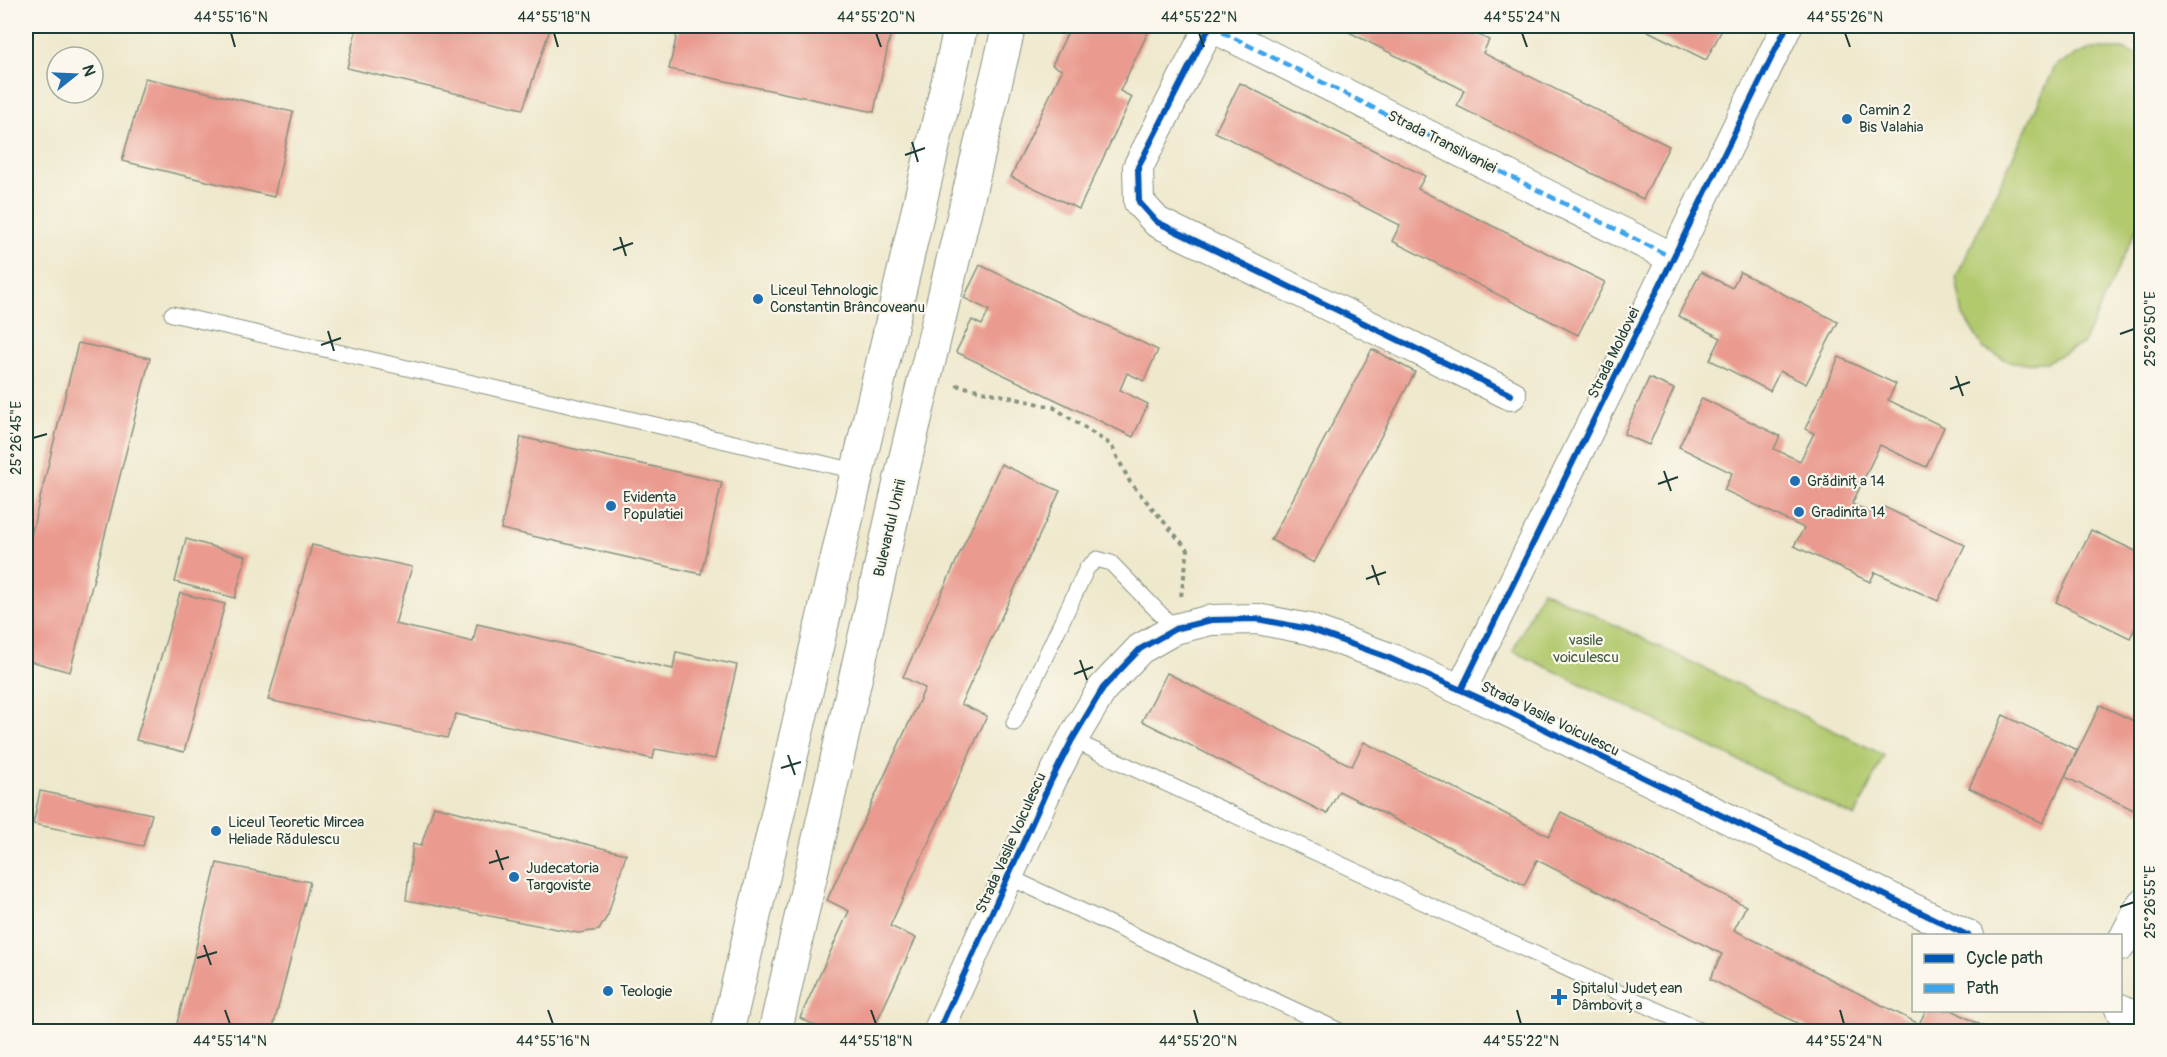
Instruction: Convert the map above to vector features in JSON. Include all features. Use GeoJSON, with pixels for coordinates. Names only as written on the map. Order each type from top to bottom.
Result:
{"type":"FeatureCollection","features":[{"type":"Feature","properties":{"kind":"main road"},"geometry":{"type":"LineString","coordinates":[[737,1029],[856,471],[961,26]]}},
{"type":"Feature","properties":{"kind":"main road","name":"Bulevardul Unirii"},"geometry":{"type":"LineString","coordinates":[[775,1032],[900,482],[1009,26]]}},
{"type":"Feature","properties":{"kind":"street","name":"Strada Transilvaniei"},"geometry":{"type":"LineString","coordinates":[[1511,395],[1157,222],[1139,202],[1138,167],[1210,26],[1673,258]]}},
{"type":"Feature","properties":{"kind":"street","name":"Strada Moldovei"},"geometry":{"type":"LineString","coordinates":[[1461,690],[1787,26]]}},
{"type":"Feature","properties":{"kind":"street","name":"Strada Vasile Voiculescu"},"geometry":{"type":"LineString","coordinates":[[938,1032],[1050,783],[1103,688],[1140,650],[1175,629],[1211,620],[1257,619],[1309,629],[1387,657],[1461,690],[1966,934]]}},
{"type":"Feature","properties":{"kind":"street"},"geometry":{"type":"LineString","coordinates":[[2122,944],[2142,904]]}},
{"type":"Feature","properties":{"kind":"street"},"geometry":{"type":"LineString","coordinates":[[2122,1009],[2142,1019]]}},
{"type":"Feature","properties":{"kind":"lane"},"geometry":{"type":"LineString","coordinates":[[172,314],[856,471]]}},
{"type":"Feature","properties":{"kind":"lane"},"geometry":{"type":"LineString","coordinates":[[1014,723],[1087,568],[1097,559],[1111,563],[1175,629]]}},
{"type":"Feature","properties":{"kind":"lane"},"geometry":{"type":"LineString","coordinates":[[1072,740],[1704,1032]]}},
{"type":"Feature","properties":{"kind":"lane"},"geometry":{"type":"LineString","coordinates":[[1009,877],[1342,1032]]}},
{"type":"Feature","properties":{"kind":"path"},"geometry":{"type":"LineString","coordinates":[[956,385],[1053,407],[1111,445],[1130,482],[1188,550],[1175,629]]}},
{"type":"Feature","properties":{"kind":"green space"},"geometry":{"type":"Polygon","coordinates":[[[2090,49],[2123,49],[2141,57],[2141,219],[2083,344],[2046,362],[2012,363],[1984,349],[1963,315],[1956,278],[2056,65],[2090,49]]]}},
{"type":"Feature","properties":{"kind":"green space","name":"vasile voiculescu"},"geometry":{"type":"Polygon","coordinates":[[[1542,590],[1884,755],[1855,817],[1513,651],[1542,590]]]}},
{"type":"Feature","properties":{"kind":"building"},"geometry":{"type":"Polygon","coordinates":[[[357,26],[551,26],[523,109],[347,68],[357,26]]]}},
{"type":"Feature","properties":{"kind":"building"},"geometry":{"type":"Polygon","coordinates":[[[679,26],[865,26],[891,31],[874,112],[669,69],[679,26]]]}},
{"type":"Feature","properties":{"kind":"building"},"geometry":{"type":"Polygon","coordinates":[[[1071,26],[1151,26],[1120,91],[1132,97],[1079,209],[1011,177],[1062,70],[1052,65],[1071,26]]]}},
{"type":"Feature","properties":{"kind":"building"},"geometry":{"type":"Polygon","coordinates":[[[1337,26],[1460,26],[1489,40],[1483,53],[1669,146],[1643,199],[1457,106],[1464,90],[1337,26]]]}},
{"type":"Feature","properties":{"kind":"building"},"geometry":{"type":"Polygon","coordinates":[[[1638,26],[1724,26],[1706,60],[1638,26]]]}},
{"type":"Feature","properties":{"kind":"building"},"geometry":{"type":"Polygon","coordinates":[[[145,78],[293,112],[274,197],[122,161],[145,78]]]}},
{"type":"Feature","properties":{"kind":"building"},"geometry":{"type":"Polygon","coordinates":[[[1240,83],[1425,176],[1418,189],[1605,282],[1578,335],[1392,241],[1400,225],[1215,132],[1240,83]]]}},
{"type":"Feature","properties":{"kind":"building"},"geometry":{"type":"Polygon","coordinates":[[[980,265],[1158,350],[1144,381],[1127,373],[1120,390],[1148,404],[1133,437],[956,352],[972,320],[982,325],[989,310],[964,298],[980,265]]]}},
{"type":"Feature","properties":{"kind":"building"},"geometry":{"type":"Polygon","coordinates":[[[1701,272],[1732,288],[1740,272],[1838,322],[1806,384],[1780,371],[1770,391],[1710,360],[1721,338],[1678,316],[1701,272]]]}},
{"type":"Feature","properties":{"kind":"building"},"geometry":{"type":"Polygon","coordinates":[[[78,343],[150,358],[70,672],[26,660],[26,556],[78,343]]]}},
{"type":"Feature","properties":{"kind":"building"},"geometry":{"type":"Polygon","coordinates":[[[1372,349],[1415,372],[1314,563],[1271,540],[1372,349]]]}},
{"type":"Feature","properties":{"kind":"building","name":"Grădinița 14"},"geometry":{"type":"Polygon","coordinates":[[[1839,357],[1896,384],[1888,400],[1944,427],[1926,467],[1880,445],[1852,504],[1877,516],[1882,506],[1965,545],[1938,601],[1875,572],[1870,582],[1794,546],[1804,528],[1724,490],[1732,473],[1679,447],[1702,398],[1780,436],[1774,449],[1800,461],[1814,433],[1805,429],[1839,357]]]}},
{"type":"Feature","properties":{"kind":"building"},"geometry":{"type":"Polygon","coordinates":[[[1649,378],[1674,389],[1649,445],[1624,434],[1649,378]]]}},
{"type":"Feature","properties":{"kind":"building","name":"Evidenta Populatiei"},"geometry":{"type":"Polygon","coordinates":[[[521,437],[722,482],[701,574],[501,529],[521,437]]]}},
{"type":"Feature","properties":{"kind":"building"},"geometry":{"type":"Polygon","coordinates":[[[1001,464],[1060,491],[961,704],[987,716],[890,926],[916,938],[872,1032],[828,1032],[800,1018],[849,911],[827,900],[925,688],[903,677],[1001,464]]]}},
{"type":"Feature","properties":{"kind":"building"},"geometry":{"type":"Polygon","coordinates":[[[2091,530],[2142,554],[2142,614],[2130,638],[2056,602],[2091,530]]]}},
{"type":"Feature","properties":{"kind":"building"},"geometry":{"type":"Polygon","coordinates":[[[186,539],[246,556],[235,598],[175,582],[186,539]]]}},
{"type":"Feature","properties":{"kind":"building"},"geometry":{"type":"Polygon","coordinates":[[[312,545],[412,567],[395,624],[473,642],[477,624],[673,669],[676,652],[737,665],[715,759],[655,749],[653,759],[456,714],[447,738],[268,700],[312,545]]]}},
{"type":"Feature","properties":{"kind":"building"},"geometry":{"type":"Polygon","coordinates":[[[180,593],[225,604],[184,752],[136,740],[180,593]]]}},
{"type":"Feature","properties":{"kind":"building"},"geometry":{"type":"Polygon","coordinates":[[[1167,673],[1352,766],[1364,742],[1549,836],[1561,812],[1746,906],[1734,930],[1919,1024],[1925,1012],[1956,1012],[1994,1032],[1815,1032],[1710,979],[1722,954],[1537,860],[1524,885],[1339,791],[1327,814],[1142,721],[1167,673]]]}},
{"type":"Feature","properties":{"kind":"building"},"geometry":{"type":"Polygon","coordinates":[[[2100,705],[2142,725],[2142,809],[2140,813],[2065,777],[2100,705]]]}},
{"type":"Feature","properties":{"kind":"building"},"geometry":{"type":"Polygon","coordinates":[[[2003,715],[2077,750],[2043,823],[1969,788],[2003,715]]]}},
{"type":"Feature","properties":{"kind":"building"},"geometry":{"type":"Polygon","coordinates":[[[40,791],[152,814],[143,846],[33,824],[40,791]]]}},
{"type":"Feature","properties":{"kind":"building","name":"Judecatoria Targoviste"},"geometry":{"type":"Polygon","coordinates":[[[434,806],[626,854],[608,915],[599,930],[578,933],[406,900],[413,844],[421,846],[434,806]]]}},
{"type":"Feature","properties":{"kind":"building"},"geometry":{"type":"Polygon","coordinates":[[[217,863],[310,882],[272,1032],[175,1032],[217,863]]]}},
{"type":"Feature","properties":{"kind":"marked path"},"geometry":{"type":"LineString","coordinates":[[1210,26],[1673,258]]}},
{"type":"Feature","properties":{"kind":"cycle path"},"geometry":{"type":"LineString","coordinates":[[1210,26],[1138,167],[1139,202],[1157,222],[1511,395]]}},
{"type":"Feature","properties":{"kind":"cycle path"},"geometry":{"type":"LineString","coordinates":[[1461,690],[1787,26]]}},
{"type":"Feature","properties":{"kind":"cycle path"},"geometry":{"type":"LineString","coordinates":[[938,1032],[1050,783],[1103,688],[1140,649],[1175,629],[1211,620],[1257,619],[1309,629],[1387,657],[1497,706],[1965,934]]}},
{"type":"Feature","properties":{"kind":"place","name":"Camin 2 Bis Valahia"},"geometry":{"type":"Point","coordinates":[1847,119]}},
{"type":"Feature","properties":{"kind":"place","name":"Liceul Tehnologic Constantin Brâncoveanu"},"geometry":{"type":"Point","coordinates":[758,299]}},
{"type":"Feature","properties":{"kind":"place","name":"Grădinița 14"},"geometry":{"type":"Point","coordinates":[1795,481]}},
{"type":"Feature","properties":{"kind":"place","name":"Evidenta Populatiei"},"geometry":{"type":"Point","coordinates":[611,506]}},
{"type":"Feature","properties":{"kind":"place","name":"Gradinita 14"},"geometry":{"type":"Point","coordinates":[1799,512]}},
{"type":"Feature","properties":{"kind":"place","name":"Liceul Teoretic Mircea Heliade Rădulescu"},"geometry":{"type":"Point","coordinates":[216,831]}},
{"type":"Feature","properties":{"kind":"place","name":"Judecatoria Targoviste"},"geometry":{"type":"Point","coordinates":[514,877]}},
{"type":"Feature","properties":{"kind":"place","name":"Teologie"},"geometry":{"type":"Point","coordinates":[608,991]}},
{"type":"Feature","properties":{"kind":"place","name":"Spitalul Județean Dâmbovița"},"geometry":{"type":"Point","coordinates":[1559,997]}}]}
